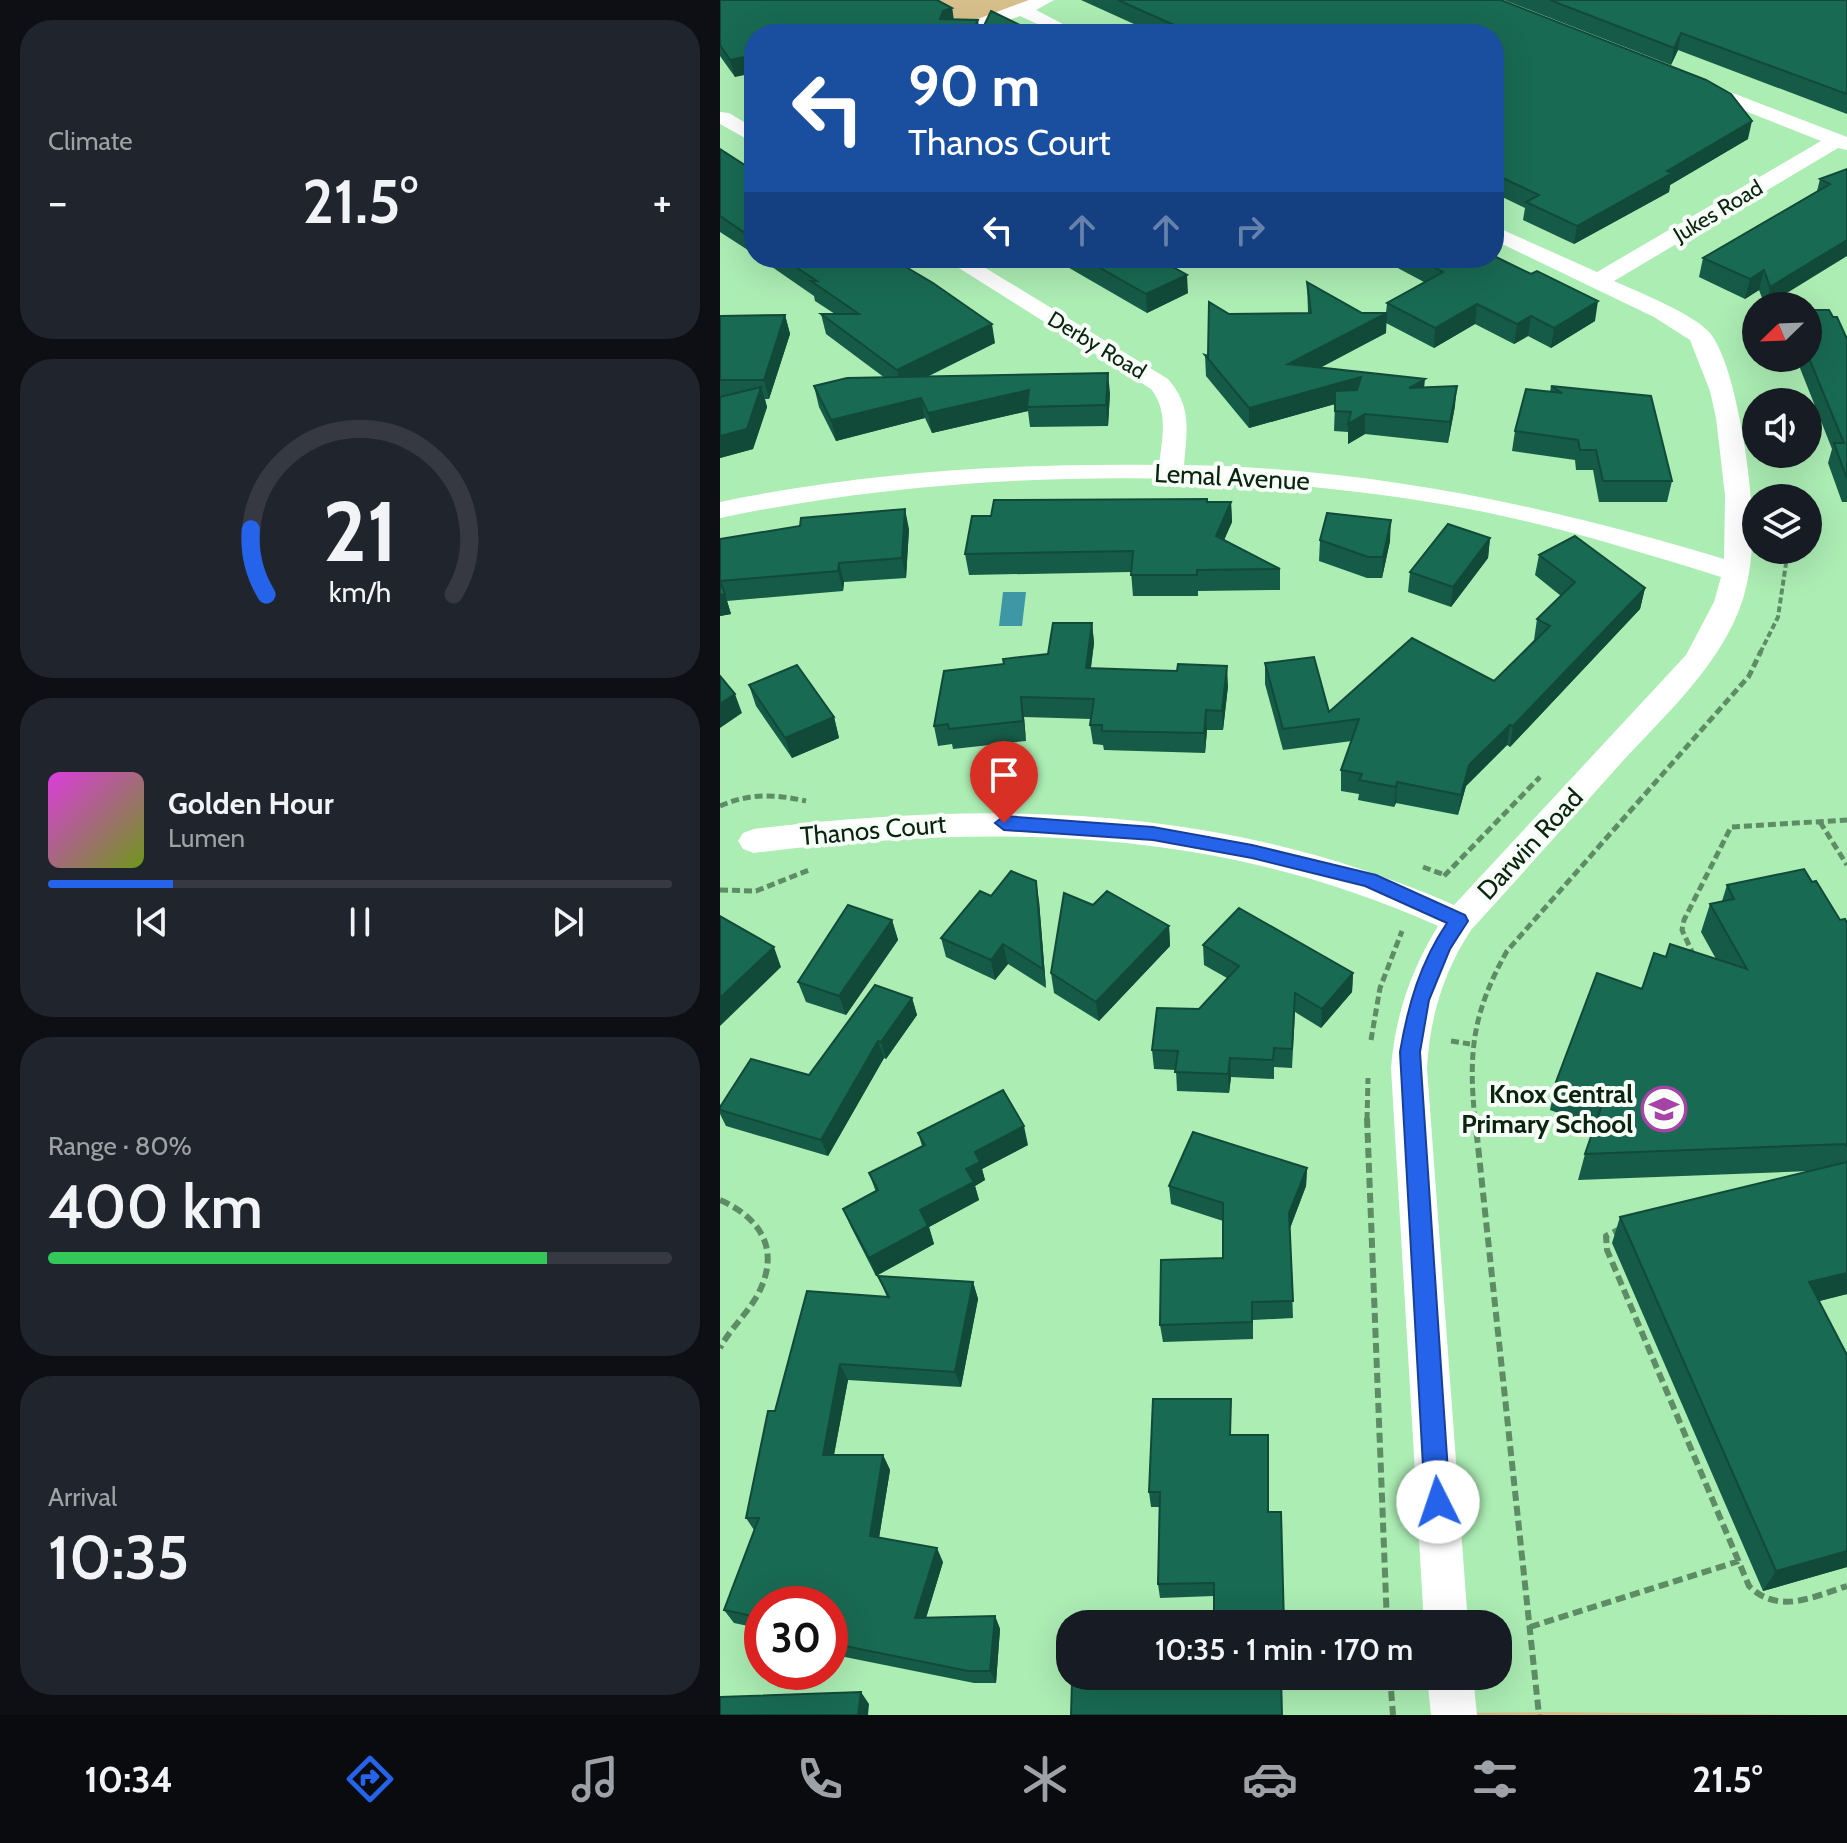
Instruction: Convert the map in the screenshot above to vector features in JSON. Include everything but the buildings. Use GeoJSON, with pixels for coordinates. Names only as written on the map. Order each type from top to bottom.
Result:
{"type":"FeatureCollection","features":[{"type":"Feature","properties":{"kind":"street"},"geometry":{"type":"LineString","coordinates":[[980,24],[1045,0]]}},
{"type":"Feature","properties":{"kind":"street"},"geometry":{"type":"LineString","coordinates":[[1020,9],[1052,24]]}},
{"type":"Feature","properties":{"kind":"street"},"geometry":{"type":"LineString","coordinates":[[1680,79],[1842,142]]}},
{"type":"Feature","properties":{"kind":"street"},"geometry":{"type":"LineString","coordinates":[[721,118],[743,112]]}},
{"type":"Feature","properties":{"kind":"street"},"geometry":{"type":"LineString","coordinates":[[721,118],[744,131]]}},
{"type":"Feature","properties":{"kind":"street","name":"Jukes Road"},"geometry":{"type":"LineString","coordinates":[[1598,281],[1842,142]]}},
{"type":"Feature","properties":{"kind":"street","name":"Darwin Road"},"geometry":{"type":"LineString","coordinates":[[1445,1610],[1409,1068],[1410,1036],[1419,1000],[1442,946],[1459,921],[1698,660],[1721,620],[1736,572],[1740,538],[1738,495],[1725,405],[1708,351],[1700,336],[1683,322],[1504,237]]}},
{"type":"Feature","properties":{"kind":"street","name":"Derby Road"},"geometry":{"type":"LineString","coordinates":[[971,268],[1146,374],[1169,392],[1175,413],[1171,472]]}},
{"type":"Feature","properties":{"kind":"street","name":"Lemal Avenue"},"geometry":{"type":"LineString","coordinates":[[720,510],[796,494],[932,480],[1171,472],[1269,477],[1448,497],[1548,517],[1736,572]]}},
{"type":"Feature","properties":{"kind":"street","name":"Thanos Court"},"geometry":{"type":"LineString","coordinates":[[754,841],[932,824],[1077,826],[1153,834],[1252,851],[1369,880],[1459,921]]}},
{"type":"Feature","properties":{"kind":"street"},"geometry":{"type":"LineString","coordinates":[[1451,1690],[1454,1715]]}},
{"type":"Feature","properties":{"kind":"path"},"geometry":{"type":"LineString","coordinates":[[1540,1715],[1472,1090],[1470,1044],[1478,1004],[1507,951],[1749,676],[1778,617],[1786,564]]}},
{"type":"Feature","properties":{"kind":"path"},"geometry":{"type":"LineString","coordinates":[[1445,875],[1542,774]]}},
{"type":"Feature","properties":{"kind":"path"},"geometry":{"type":"LineString","coordinates":[[1701,971],[1682,930],[1684,920],[1731,827],[1847,820]]}},
{"type":"Feature","properties":{"kind":"path"},"geometry":{"type":"LineString","coordinates":[[1819,821],[1847,865]]}},
{"type":"Feature","properties":{"kind":"path"},"geometry":{"type":"LineString","coordinates":[[720,890],[758,892],[775,888],[816,866]]}},
{"type":"Feature","properties":{"kind":"path"},"geometry":{"type":"LineString","coordinates":[[1370,1043],[1380,988],[1403,928],[1390,924]]}},
{"type":"Feature","properties":{"kind":"path"},"geometry":{"type":"LineString","coordinates":[[1451,1041],[1470,1044]]}},
{"type":"Feature","properties":{"kind":"path"},"geometry":{"type":"LineString","coordinates":[[1369,1068],[1366,1148],[1386,1610]]}},
{"type":"Feature","properties":{"kind":"path"},"geometry":{"type":"LineString","coordinates":[[720,1200],[740,1207],[753,1219],[764,1234],[768,1258],[766,1274],[756,1296],[720,1348]]}},
{"type":"Feature","properties":{"kind":"path"},"geometry":{"type":"LineString","coordinates":[[1630,1226],[1606,1236],[1607,1250],[1755,1594],[1772,1604],[1847,1586]]}},
{"type":"Feature","properties":{"kind":"path"},"geometry":{"type":"LineString","coordinates":[[1530,1627],[1739,1561]]}},
{"type":"Feature","properties":{"kind":"path"},"geometry":{"type":"LineString","coordinates":[[1391,1690],[1393,1715]]}},
{"type":"Feature","properties":{"kind":"shaded area"},"geometry":{"type":"Polygon","coordinates":[[[921,0],[1045,0],[982,24],[968,24],[921,0]]]}},
{"type":"Feature","properties":{"kind":"shaded area"},"geometry":{"type":"Polygon","coordinates":[[[1552,1712],[1823,1715],[1454,1715],[1552,1712]]]}},
{"type":"Feature","properties":{"kind":"water"},"geometry":{"type":"Polygon","coordinates":[[[1003,592],[1026,592],[1022,626],[999,626],[1003,592]]]}},
{"type":"Feature","properties":{"kind":"place","name":"Knox Central Primary School"},"geometry":{"type":"Point","coordinates":[1664,1109]}},
{"type":"Feature","properties":{"kind":"route"},"geometry":{"type":"LineString","coordinates":[[1004,823],[1153,834],[1252,851],[1369,880],[1459,921],[1431,969],[1410,1036],[1411,1105],[1438,1502]]}}]}
